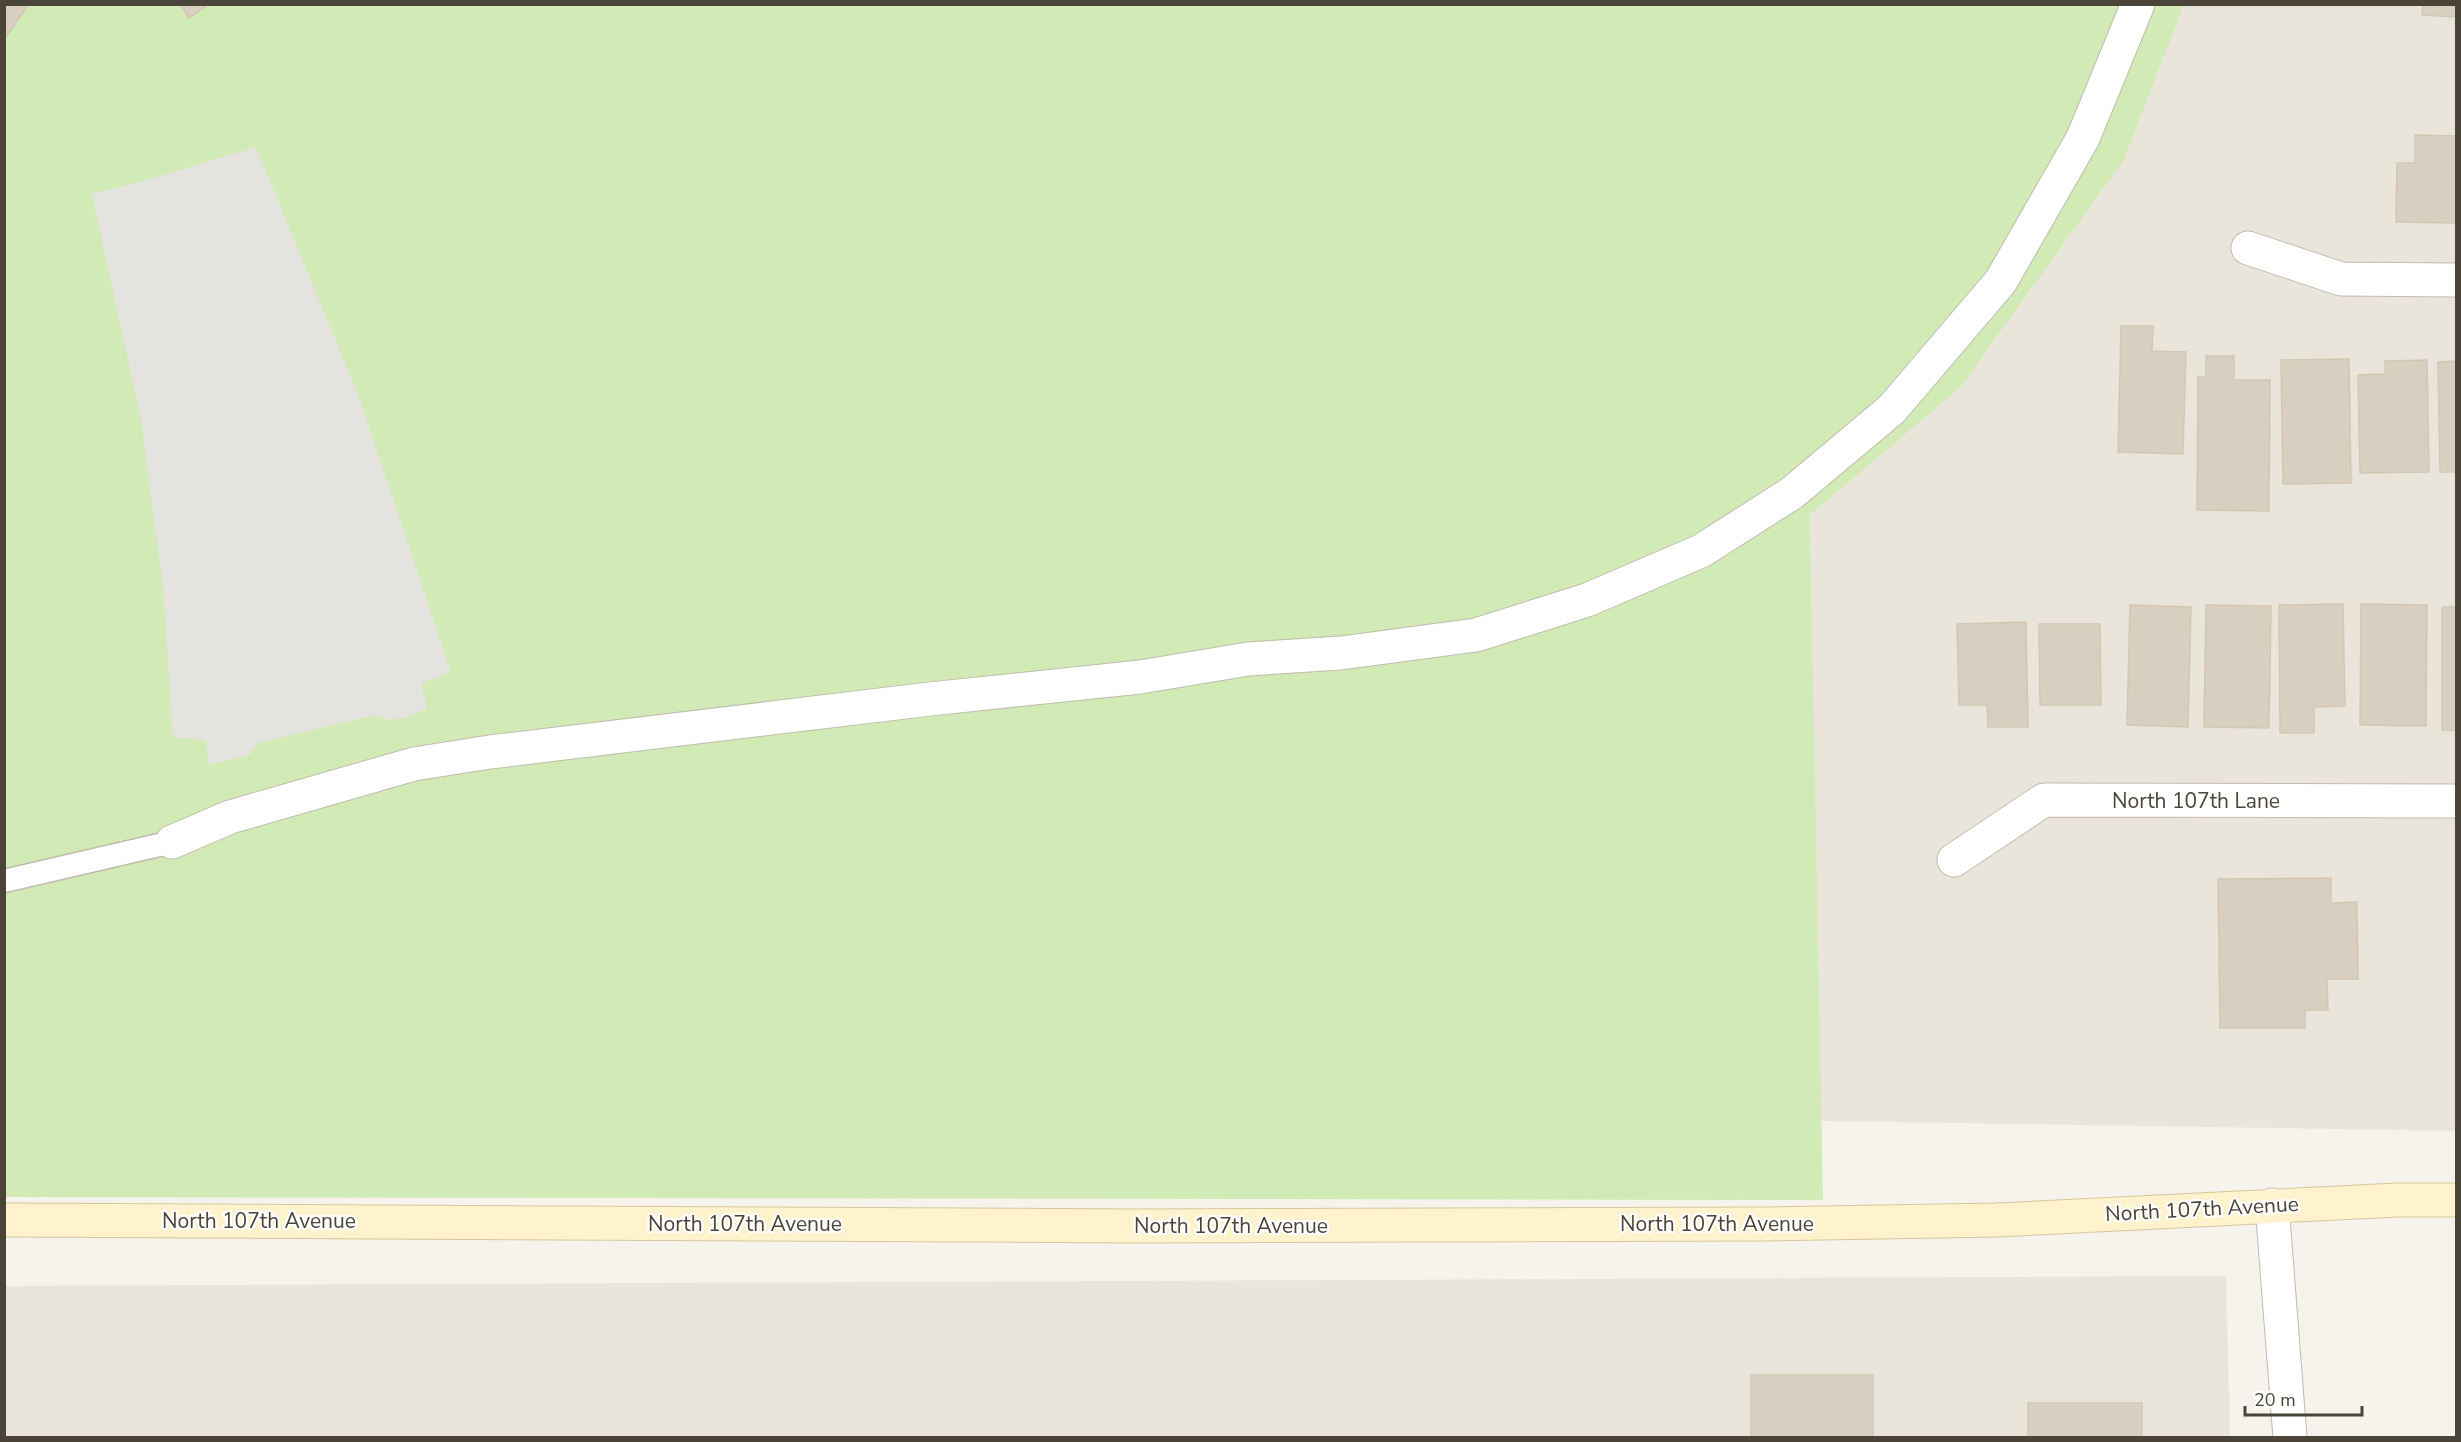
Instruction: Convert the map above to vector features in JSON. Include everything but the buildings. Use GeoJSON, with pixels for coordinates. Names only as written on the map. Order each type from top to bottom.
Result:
{"type":"FeatureCollection","features":[{"type":"Feature","properties":{"kind":"street"},"geometry":{"type":"LineString","coordinates":[[172,842],[230,817],[414,764],[490,752],[907,702],[1140,677],[1248,659],[1341,653],[1476,635],[1598,595],[1701,550],[1792,493],[1892,409],[2001,281],[2083,138],[2138,4]]}},
{"type":"Feature","properties":{"kind":"street"},"geometry":{"type":"LineString","coordinates":[[2248,248],[2341,279],[2457,280]]}},
{"type":"Feature","properties":{"kind":"street","name":"North 107th Lane"},"geometry":{"type":"LineString","coordinates":[[1953,860],[2044,800],[2457,801]]}},
{"type":"Feature","properties":{"kind":"street","name":"North 107th Avenue"},"geometry":{"type":"LineString","coordinates":[[4,1220],[1136,1226],[1764,1224],[1997,1220],[2398,1200],[2457,1200]]}},
{"type":"Feature","properties":{"kind":"street"},"geometry":{"type":"LineString","coordinates":[[2272,1206],[2282,1358],[2290,1437]]}},
{"type":"Feature","properties":{"kind":"lane"},"geometry":{"type":"LineString","coordinates":[[4,881],[172,842]]}},
{"type":"Feature","properties":{"kind":"shaded area"},"geometry":{"type":"Polygon","coordinates":[[[2184,5],[2456,5],[2456,1131],[1821,1121],[1810,515],[1960,388],[2124,160],[2184,5]]]}},
{"type":"Feature","properties":{"kind":"shaded area"},"geometry":{"type":"Polygon","coordinates":[[[256,147],[359,397],[451,672],[421,683],[427,708],[406,718],[388,720],[375,715],[257,743],[250,755],[208,765],[206,740],[173,737],[163,586],[141,420],[92,194],[256,147]]]}},
{"type":"Feature","properties":{"kind":"shaded area"},"geometry":{"type":"Polygon","coordinates":[[[2226,1276],[2230,1437],[5,1437],[4,1286],[2226,1276]]]}},
{"type":"Feature","properties":{"kind":"green space"},"geometry":{"type":"Polygon","coordinates":[[[5,5],[2184,5],[2124,160],[1960,388],[1810,515],[1823,1200],[5,1197],[5,5]]]}}]}
